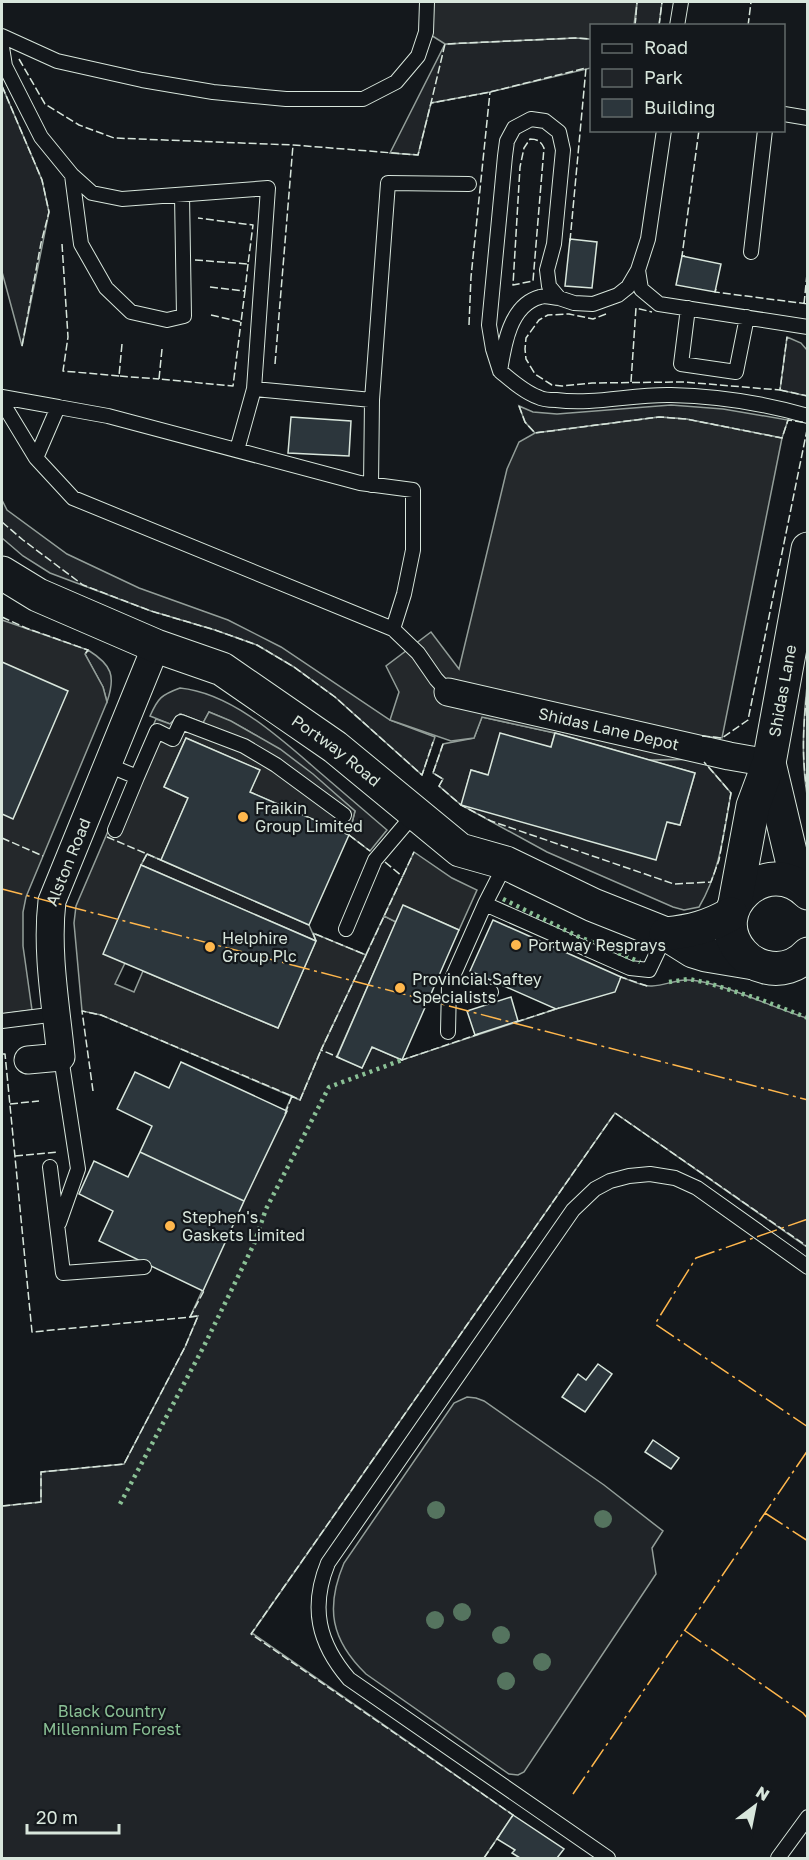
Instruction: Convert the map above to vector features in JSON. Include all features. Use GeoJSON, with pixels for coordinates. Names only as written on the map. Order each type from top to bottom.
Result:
{"type":"FeatureCollection","features":[{"type":"Feature","properties":{"kind":"street","name":"Shidas Lane"},"geometry":{"type":"LineString","coordinates":[[733,908],[753,806],[770,763],[803,591],[807,549]]}},
{"type":"Feature","properties":{"kind":"street","name":"Portway Road"},"geometry":{"type":"LineString","coordinates":[[2,573],[39,595],[156,646],[222,669],[335,747],[460,850],[506,863],[593,905],[666,934],[693,951],[770,968],[802,963]]}},
{"type":"Feature","properties":{"kind":"street","name":"Alston Road"},"geometry":{"type":"LineString","coordinates":[[61,1057],[51,955],[52,901],[156,646]]}},
{"type":"Feature","properties":{"kind":"street","name":"Shidas Lane Depot"},"geometry":{"type":"LineString","coordinates":[[448,692],[729,756],[770,763]]}},
{"type":"Feature","properties":{"kind":"street","name":"Shidas Lane"},"geometry":{"type":"LineString","coordinates":[[770,763],[792,860],[805,891]]}},
{"type":"Feature","properties":{"kind":"street","name":"Portway Road"},"geometry":{"type":"LineString","coordinates":[[666,934],[713,925],[733,908],[747,889],[764,880],[790,881],[805,891]]}},
{"type":"Feature","properties":{"kind":"street"},"geometry":{"type":"LineString","coordinates":[[733,908],[732,936],[737,948],[754,963]]}},
{"type":"Feature","properties":{"kind":"street"},"geometry":{"type":"LineString","coordinates":[[28,1060],[61,1057]]}},
{"type":"Feature","properties":{"kind":"lane"},"geometry":{"type":"LineString","coordinates":[[2,36],[57,61],[152,82],[213,92],[286,99],[363,99],[396,82],[418,56],[426,32],[427,2]]}},
{"type":"Feature","properties":{"kind":"lane"},"geometry":{"type":"LineString","coordinates":[[677,24],[681,2]]}},
{"type":"Feature","properties":{"kind":"lane"},"geometry":{"type":"LineString","coordinates":[[2,48],[4,66],[41,137],[72,176],[92,193],[122,199],[268,188],[254,389],[237,450]]}},
{"type":"Feature","properties":{"kind":"lane"},"geometry":{"type":"LineString","coordinates":[[785,114],[807,118]]}},
{"type":"Feature","properties":{"kind":"lane"},"geometry":{"type":"LineString","coordinates":[[559,298],[549,286],[547,270],[554,244],[563,150],[559,132],[545,121],[531,119],[514,128],[507,141],[505,156],[489,325],[493,350],[500,371],[538,398],[564,401],[628,399],[667,394],[713,396],[807,416]]}},
{"type":"Feature","properties":{"kind":"lane"},"geometry":{"type":"LineString","coordinates":[[500,371],[504,345],[516,315],[532,301],[542,296],[574,303],[593,304],[618,295],[628,287],[638,270],[648,239],[664,132]]}},
{"type":"Feature","properties":{"kind":"lane"},"geometry":{"type":"LineString","coordinates":[[751,252],[765,132]]}},
{"type":"Feature","properties":{"kind":"lane"},"geometry":{"type":"LineString","coordinates":[[72,176],[81,244],[106,288],[131,312],[167,320],[184,316],[182,195]]}},
{"type":"Feature","properties":{"kind":"lane"},"geometry":{"type":"LineString","coordinates":[[371,485],[372,400],[388,183],[469,184]]}},
{"type":"Feature","properties":{"kind":"lane"},"geometry":{"type":"LineString","coordinates":[[638,270],[641,289],[659,304],[807,327]]}},
{"type":"Feature","properties":{"kind":"lane"},"geometry":{"type":"LineString","coordinates":[[688,308],[681,364],[736,372],[747,317]]}},
{"type":"Feature","properties":{"kind":"lane"},"geometry":{"type":"LineString","coordinates":[[254,389],[372,400]]}},
{"type":"Feature","properties":{"kind":"lane"},"geometry":{"type":"LineString","coordinates":[[2,397],[108,416],[371,485],[413,490],[412,550],[404,594],[393,629]]}},
{"type":"Feature","properties":{"kind":"lane"},"geometry":{"type":"LineString","coordinates":[[2,402],[36,458],[73,498],[393,629],[418,653],[448,692]]}},
{"type":"Feature","properties":{"kind":"lane"},"geometry":{"type":"LineString","coordinates":[[36,458],[58,407]]}},
{"type":"Feature","properties":{"kind":"lane"},"geometry":{"type":"LineString","coordinates":[[115,830],[157,731],[173,739],[181,722],[244,746],[276,765],[344,815]]}},
{"type":"Feature","properties":{"kind":"lane"},"geometry":{"type":"LineString","coordinates":[[108,765],[137,777]]}},
{"type":"Feature","properties":{"kind":"lane"},"geometry":{"type":"LineString","coordinates":[[345,929],[375,860],[415,813]]}},
{"type":"Feature","properties":{"kind":"lane"},"geometry":{"type":"LineString","coordinates":[[448,1032],[449,985],[506,863]]}},
{"type":"Feature","properties":{"kind":"lane"},"geometry":{"type":"LineString","coordinates":[[485,904],[630,968],[650,970],[666,934]]}},
{"type":"Feature","properties":{"kind":"lane"},"geometry":{"type":"LineString","coordinates":[[449,985],[491,992]]}},
{"type":"Feature","properties":{"kind":"lane"},"geometry":{"type":"LineString","coordinates":[[2,1021],[57,1014]]}},
{"type":"Feature","properties":{"kind":"lane"},"geometry":{"type":"LineString","coordinates":[[57,1228],[78,1168],[61,1057]]}},
{"type":"Feature","properties":{"kind":"lane"},"geometry":{"type":"LineString","coordinates":[[50,1167],[63,1273],[144,1267]]}},
{"type":"Feature","properties":{"kind":"lane"},"geometry":{"type":"LineString","coordinates":[[608,1858],[349,1679],[328,1650],[323,1635],[319,1617],[320,1582],[328,1563],[566,1220],[595,1189],[610,1181],[629,1176],[650,1174],[675,1179],[697,1188],[807,1268]]}},
{"type":"Feature","properties":{"kind":"lane"},"geometry":{"type":"LineString","coordinates":[[778,1858],[807,1817]]}},
{"type":"Feature","properties":{"kind":"green space"},"geometry":{"type":"Polygon","coordinates":[[[637,2],[662,2],[659,24],[635,24],[637,2]]]}},
{"type":"Feature","properties":{"kind":"green space"},"geometry":{"type":"Polygon","coordinates":[[[590,39],[590,68],[490,92],[431,103],[418,155],[390,153],[445,44],[590,39]]]}},
{"type":"Feature","properties":{"kind":"green space"},"geometry":{"type":"Polygon","coordinates":[[[2,86],[42,180],[49,212],[22,346],[2,272],[2,86]]]}},
{"type":"Feature","properties":{"kind":"green space"},"geometry":{"type":"Polygon","coordinates":[[[787,337],[801,343],[807,350],[807,396],[780,390],[787,337]]]}},
{"type":"Feature","properties":{"kind":"green space"},"geometry":{"type":"Polygon","coordinates":[[[671,405],[723,409],[788,420],[782,438],[686,419],[659,417],[535,433],[525,422],[519,406],[533,412],[557,414],[671,405]]]}},
{"type":"Feature","properties":{"kind":"green space"},"geometry":{"type":"Polygon","coordinates":[[[2,500],[7,510],[67,554],[139,588],[228,620],[281,647],[390,720],[435,737],[422,775],[335,697],[294,667],[257,645],[151,611],[50,573],[23,556],[2,538],[2,500]]]}},
{"type":"Feature","properties":{"kind":"green space"},"geometry":{"type":"Polygon","coordinates":[[[88,650],[107,666],[110,672],[111,685],[107,702],[103,687],[85,654],[88,650]]]}},
{"type":"Feature","properties":{"kind":"green space"},"geometry":{"type":"Polygon","coordinates":[[[807,686],[808,795],[803,754],[807,686]]]}},
{"type":"Feature","properties":{"kind":"green space"},"geometry":{"type":"Polygon","coordinates":[[[180,688],[218,698],[236,707],[287,744],[387,830],[370,851],[349,835],[355,811],[286,755],[229,721],[209,712],[203,723],[181,714],[170,724],[150,716],[161,698],[180,688]]]}},
{"type":"Feature","properties":{"kind":"green space"},"geometry":{"type":"Polygon","coordinates":[[[482,717],[555,733],[551,747],[488,775],[471,770],[462,805],[680,825],[695,773],[649,760],[702,759],[731,793],[717,866],[699,907],[684,910],[673,907],[547,852],[461,805],[439,786],[443,779],[433,773],[443,744],[474,738],[482,717]]]}},
{"type":"Feature","properties":{"kind":"green space"},"geometry":{"type":"Polygon","coordinates":[[[147,854],[309,925],[316,941],[141,865],[147,854]]]}},
{"type":"Feature","properties":{"kind":"green space","name":"Black Country Millennium Forest"},"geometry":{"type":"Polygon","coordinates":[[[384,916],[396,922],[337,1056],[362,1068],[372,1047],[402,1060],[556,1009],[621,977],[648,986],[685,980],[712,984],[807,1018],[807,1247],[615,1113],[252,1633],[513,1815],[484,1858],[2,1858],[2,1506],[41,1502],[41,1472],[124,1464],[185,1347],[198,1316],[190,1317],[292,1096],[300,1100],[384,916]]]}},
{"type":"Feature","properties":{"kind":"green space"},"geometry":{"type":"Polygon","coordinates":[[[467,1397],[484,1401],[604,1485],[663,1531],[652,1548],[656,1574],[524,1772],[518,1775],[509,1774],[366,1674],[345,1649],[335,1623],[333,1609],[334,1595],[344,1563],[454,1403],[467,1397]]]}},
{"type":"Feature","properties":{"kind":"shaded area"},"geometry":{"type":"Polygon","coordinates":[[[427,2],[637,2],[634,24],[590,24],[590,39],[445,44],[426,32],[427,2]]]}},
{"type":"Feature","properties":{"kind":"shaded area"},"geometry":{"type":"Polygon","coordinates":[[[659,417],[686,419],[782,438],[722,738],[702,736],[702,759],[649,760],[555,733],[482,717],[474,738],[451,741],[390,720],[399,692],[386,666],[431,632],[459,669],[507,469],[519,442],[535,433],[659,417]]]}},
{"type":"Feature","properties":{"kind":"shaded area"},"geometry":{"type":"Polygon","coordinates":[[[2,620],[88,650],[85,654],[103,687],[107,702],[26,897],[23,912],[23,946],[32,1010],[2,1014],[2,620]]]}},
{"type":"Feature","properties":{"kind":"shaded area"},"geometry":{"type":"Polygon","coordinates":[[[209,712],[231,721],[280,749],[313,774],[355,811],[349,835],[250,792],[259,770],[186,738],[164,787],[188,798],[161,860],[147,854],[141,865],[125,963],[115,984],[134,992],[143,971],[278,1028],[316,941],[313,933],[366,955],[300,1100],[101,1015],[82,1011],[74,923],[76,906],[156,719],[170,724],[180,714],[203,723],[209,712]]]}},
{"type":"Feature","properties":{"kind":"shaded area"},"geometry":{"type":"Polygon","coordinates":[[[414,852],[452,878],[477,890],[459,930],[404,906],[396,922],[384,916],[414,852]]]}},
{"type":"Feature","properties":{"kind":"building"},"geometry":{"type":"Polygon","coordinates":[[[570,239],[597,242],[592,288],[565,286],[570,239]]]}},
{"type":"Feature","properties":{"kind":"building"},"geometry":{"type":"Polygon","coordinates":[[[682,256],[721,264],[715,292],[676,285],[682,256]]]}},
{"type":"Feature","properties":{"kind":"building"},"geometry":{"type":"Polygon","coordinates":[[[291,417],[351,421],[349,456],[288,453],[291,417]]]}},
{"type":"Feature","properties":{"kind":"building"},"geometry":{"type":"Polygon","coordinates":[[[2,662],[68,691],[13,819],[2,814],[2,662]]]}},
{"type":"Feature","properties":{"kind":"building"},"geometry":{"type":"Polygon","coordinates":[[[500,733],[551,747],[555,733],[695,773],[680,825],[667,822],[656,860],[461,805],[471,770],[488,775],[500,733]]]}},
{"type":"Feature","properties":{"kind":"building","name":"Fraikin Group Limited"},"geometry":{"type":"Polygon","coordinates":[[[186,738],[260,770],[250,792],[349,835],[309,925],[161,860],[188,798],[164,787],[186,738]]]}},
{"type":"Feature","properties":{"kind":"building","name":"Helphire Group Plc"},"geometry":{"type":"Polygon","coordinates":[[[141,865],[316,941],[278,1028],[103,954],[141,865]]]}},
{"type":"Feature","properties":{"kind":"building","name":"Provincial Saftey Specialists"},"geometry":{"type":"Polygon","coordinates":[[[403,905],[459,930],[402,1060],[372,1047],[362,1068],[337,1057],[403,905]]]}},
{"type":"Feature","properties":{"kind":"building","name":"Portway Resprays"},"geometry":{"type":"Polygon","coordinates":[[[493,920],[621,977],[615,992],[556,1009],[470,971],[493,920]]]}},
{"type":"Feature","properties":{"kind":"building"},"geometry":{"type":"Polygon","coordinates":[[[511,997],[518,1021],[475,1035],[467,1011],[511,997]]]}},
{"type":"Feature","properties":{"kind":"building"},"geometry":{"type":"Polygon","coordinates":[[[181,1062],[287,1111],[244,1201],[140,1152],[152,1126],[117,1109],[135,1072],[169,1088],[181,1062]]]}},
{"type":"Feature","properties":{"kind":"building","name":"Stephen's Gaskets Limited"},"geometry":{"type":"Polygon","coordinates":[[[140,1152],[244,1201],[203,1291],[99,1241],[113,1211],[79,1194],[94,1161],[128,1177],[140,1152]]]}},
{"type":"Feature","properties":{"kind":"building"},"geometry":{"type":"Polygon","coordinates":[[[598,1364],[612,1374],[585,1412],[562,1397],[578,1374],[586,1380],[598,1364]]]}},
{"type":"Feature","properties":{"kind":"building"},"geometry":{"type":"Polygon","coordinates":[[[653,1440],[679,1458],[671,1469],[645,1452],[653,1440]]]}},
{"type":"Feature","properties":{"kind":"building"},"geometry":{"type":"Polygon","coordinates":[[[513,1815],[564,1849],[557,1858],[520,1858],[512,1853],[515,1850],[497,1839],[513,1815]]]}},
{"type":"Feature","properties":{"kind":"hedge"},"geometry":{"type":"LineString","coordinates":[[503,899],[577,936],[640,962]]}},
{"type":"Feature","properties":{"kind":"hedge"},"geometry":{"type":"LineString","coordinates":[[669,982],[689,979],[708,983],[808,1018]]}},
{"type":"Feature","properties":{"kind":"hedge"},"geometry":{"type":"LineString","coordinates":[[120,1504],[204,1346],[254,1244],[266,1209],[329,1087],[402,1060]]}},
{"type":"Feature","properties":{"kind":"fence"},"geometry":{"type":"LineString","coordinates":[[635,24],[637,2]]}},
{"type":"Feature","properties":{"kind":"fence"},"geometry":{"type":"LineString","coordinates":[[659,24],[662,2]]}},
{"type":"Feature","properties":{"kind":"fence"},"geometry":{"type":"LineString","coordinates":[[748,24],[751,2]]}},
{"type":"Feature","properties":{"kind":"fence"},"geometry":{"type":"LineString","coordinates":[[570,241],[586,68],[490,92],[431,103],[445,44],[590,39]]}},
{"type":"Feature","properties":{"kind":"fence"},"geometry":{"type":"LineString","coordinates":[[19,59],[45,104],[79,125],[114,138],[293,145],[418,155],[431,103]]}},
{"type":"Feature","properties":{"kind":"fence"},"geometry":{"type":"LineString","coordinates":[[2,86],[42,180],[49,212],[22,346]]}},
{"type":"Feature","properties":{"kind":"fence"},"geometry":{"type":"LineString","coordinates":[[469,325],[471,277],[490,92]]}},
{"type":"Feature","properties":{"kind":"fence"},"geometry":{"type":"LineString","coordinates":[[685,256],[682,256],[699,132]]}},
{"type":"Feature","properties":{"kind":"fence"},"geometry":{"type":"LineString","coordinates":[[530,139],[535,139],[544,148],[533,281],[513,285],[520,167],[524,148],[530,139]]}},
{"type":"Feature","properties":{"kind":"fence"},"geometry":{"type":"LineString","coordinates":[[275,364],[293,145]]}},
{"type":"Feature","properties":{"kind":"fence"},"geometry":{"type":"LineString","coordinates":[[195,260],[248,264],[253,225],[198,218]]}},
{"type":"Feature","properties":{"kind":"fence"},"geometry":{"type":"LineString","coordinates":[[62,244],[68,337],[63,371],[119,376]]}},
{"type":"Feature","properties":{"kind":"fence"},"geometry":{"type":"LineString","coordinates":[[210,287],[245,291],[248,264]]}},
{"type":"Feature","properties":{"kind":"fence"},"geometry":{"type":"LineString","coordinates":[[804,304],[808,264]]}},
{"type":"Feature","properties":{"kind":"fence"},"geometry":{"type":"LineString","coordinates":[[716,289],[715,292],[808,304]]}},
{"type":"Feature","properties":{"kind":"fence"},"geometry":{"type":"LineString","coordinates":[[211,315],[241,322],[245,291]]}},
{"type":"Feature","properties":{"kind":"fence"},"geometry":{"type":"LineString","coordinates":[[631,382],[636,308],[652,312]]}},
{"type":"Feature","properties":{"kind":"fence"},"geometry":{"type":"LineString","coordinates":[[606,314],[593,319],[569,314],[548,315],[539,320],[526,338],[525,349],[526,359],[535,374],[552,385],[562,386],[592,383],[684,382],[780,390],[787,337]]}},
{"type":"Feature","properties":{"kind":"fence"},"geometry":{"type":"LineString","coordinates":[[162,349],[159,379],[233,386],[241,322]]}},
{"type":"Feature","properties":{"kind":"fence"},"geometry":{"type":"LineString","coordinates":[[122,344],[119,376],[159,379]]}},
{"type":"Feature","properties":{"kind":"fence"},"geometry":{"type":"LineString","coordinates":[[780,390],[808,396]]}},
{"type":"Feature","properties":{"kind":"fence"},"geometry":{"type":"LineString","coordinates":[[519,406],[525,422],[535,433],[659,417],[686,419],[782,438],[788,420],[808,423]]}},
{"type":"Feature","properties":{"kind":"fence"},"geometry":{"type":"LineString","coordinates":[[702,736],[722,738],[748,720],[808,425]]}},
{"type":"Feature","properties":{"kind":"fence"},"geometry":{"type":"LineString","coordinates":[[2,522],[83,585],[151,611],[257,645],[294,667],[335,697],[422,775],[433,742]]}},
{"type":"Feature","properties":{"kind":"fence"},"geometry":{"type":"LineString","coordinates":[[2,617],[88,650],[85,654]]}},
{"type":"Feature","properties":{"kind":"fence"},"geometry":{"type":"LineString","coordinates":[[808,686],[804,740],[804,768],[808,795]]}},
{"type":"Feature","properties":{"kind":"fence"},"geometry":{"type":"LineString","coordinates":[[443,744],[433,773],[443,779],[439,786],[461,805],[491,821],[674,884],[711,882],[719,860],[731,793],[704,762]]}},
{"type":"Feature","properties":{"kind":"fence"},"geometry":{"type":"LineString","coordinates":[[349,835],[370,851]]}},
{"type":"Feature","properties":{"kind":"fence"},"geometry":{"type":"LineString","coordinates":[[107,837],[147,854],[141,865]]}},
{"type":"Feature","properties":{"kind":"fence"},"geometry":{"type":"LineString","coordinates":[[2,838],[43,856]]}},
{"type":"Feature","properties":{"kind":"fence"},"geometry":{"type":"LineString","coordinates":[[366,955],[414,852]]}},
{"type":"Feature","properties":{"kind":"fence"},"geometry":{"type":"LineString","coordinates":[[147,854],[161,860]]}},
{"type":"Feature","properties":{"kind":"fence"},"geometry":{"type":"LineString","coordinates":[[385,862],[403,877]]}},
{"type":"Feature","properties":{"kind":"fence"},"geometry":{"type":"LineString","coordinates":[[316,941],[313,933],[366,955],[321,1050],[340,1058]]}},
{"type":"Feature","properties":{"kind":"fence"},"geometry":{"type":"LineString","coordinates":[[620,979],[621,977],[650,987]]}},
{"type":"Feature","properties":{"kind":"fence"},"geometry":{"type":"LineString","coordinates":[[516,1022],[559,1008]]}},
{"type":"Feature","properties":{"kind":"fence"},"geometry":{"type":"LineString","coordinates":[[93,1091],[82,1011],[101,1015],[292,1096],[285,1114]]}},
{"type":"Feature","properties":{"kind":"fence"},"geometry":{"type":"LineString","coordinates":[[400,1059],[479,1034]]}},
{"type":"Feature","properties":{"kind":"fence"},"geometry":{"type":"LineString","coordinates":[[290,1095],[300,1100],[321,1050]]}},
{"type":"Feature","properties":{"kind":"fence"},"geometry":{"type":"LineString","coordinates":[[2,1054],[5,1054],[32,1332],[190,1317],[205,1289]]}},
{"type":"Feature","properties":{"kind":"fence"},"geometry":{"type":"LineString","coordinates":[[10,1104],[39,1101]]}},
{"type":"Feature","properties":{"kind":"fence"},"geometry":{"type":"LineString","coordinates":[[512,1817],[513,1815],[251,1634],[615,1113],[808,1247]]}},
{"type":"Feature","properties":{"kind":"fence"},"geometry":{"type":"LineString","coordinates":[[15,1156],[58,1152]]}},
{"type":"Feature","properties":{"kind":"fence"},"geometry":{"type":"LineString","coordinates":[[2,1506],[41,1502],[41,1472],[124,1464],[185,1347],[198,1316],[190,1317]]}},
{"type":"Feature","properties":{"kind":"fence"},"geometry":{"type":"LineString","coordinates":[[484,1858],[499,1836]]}},
{"type":"Feature","properties":{"kind":"power"},"geometry":{"type":"LineString","coordinates":[[2,889],[808,1100]]}},
{"type":"Feature","properties":{"kind":"power"},"geometry":{"type":"LineString","coordinates":[[808,1219],[696,1258],[655,1324],[808,1427]]}},
{"type":"Feature","properties":{"kind":"power"},"geometry":{"type":"LineString","coordinates":[[573,1794],[808,1450]]}},
{"type":"Feature","properties":{"kind":"power"},"geometry":{"type":"LineString","coordinates":[[765,1513],[808,1541]]}},
{"type":"Feature","properties":{"kind":"power"},"geometry":{"type":"LineString","coordinates":[[684,1630],[803,1713],[808,1719]]}},
{"type":"Feature","properties":{"kind":"place","name":"Fraikin Group Limited"},"geometry":{"type":"Point","coordinates":[243,817]}},
{"type":"Feature","properties":{"kind":"place","name":"Portway Resprays"},"geometry":{"type":"Point","coordinates":[516,945]}},
{"type":"Feature","properties":{"kind":"place","name":"Helphire Group Plc"},"geometry":{"type":"Point","coordinates":[210,947]}},
{"type":"Feature","properties":{"kind":"place","name":"Provincial Saftey Specialists"},"geometry":{"type":"Point","coordinates":[400,988]}},
{"type":"Feature","properties":{"kind":"place","name":"Stephen's Gaskets Limited"},"geometry":{"type":"Point","coordinates":[170,1226]}}]}
